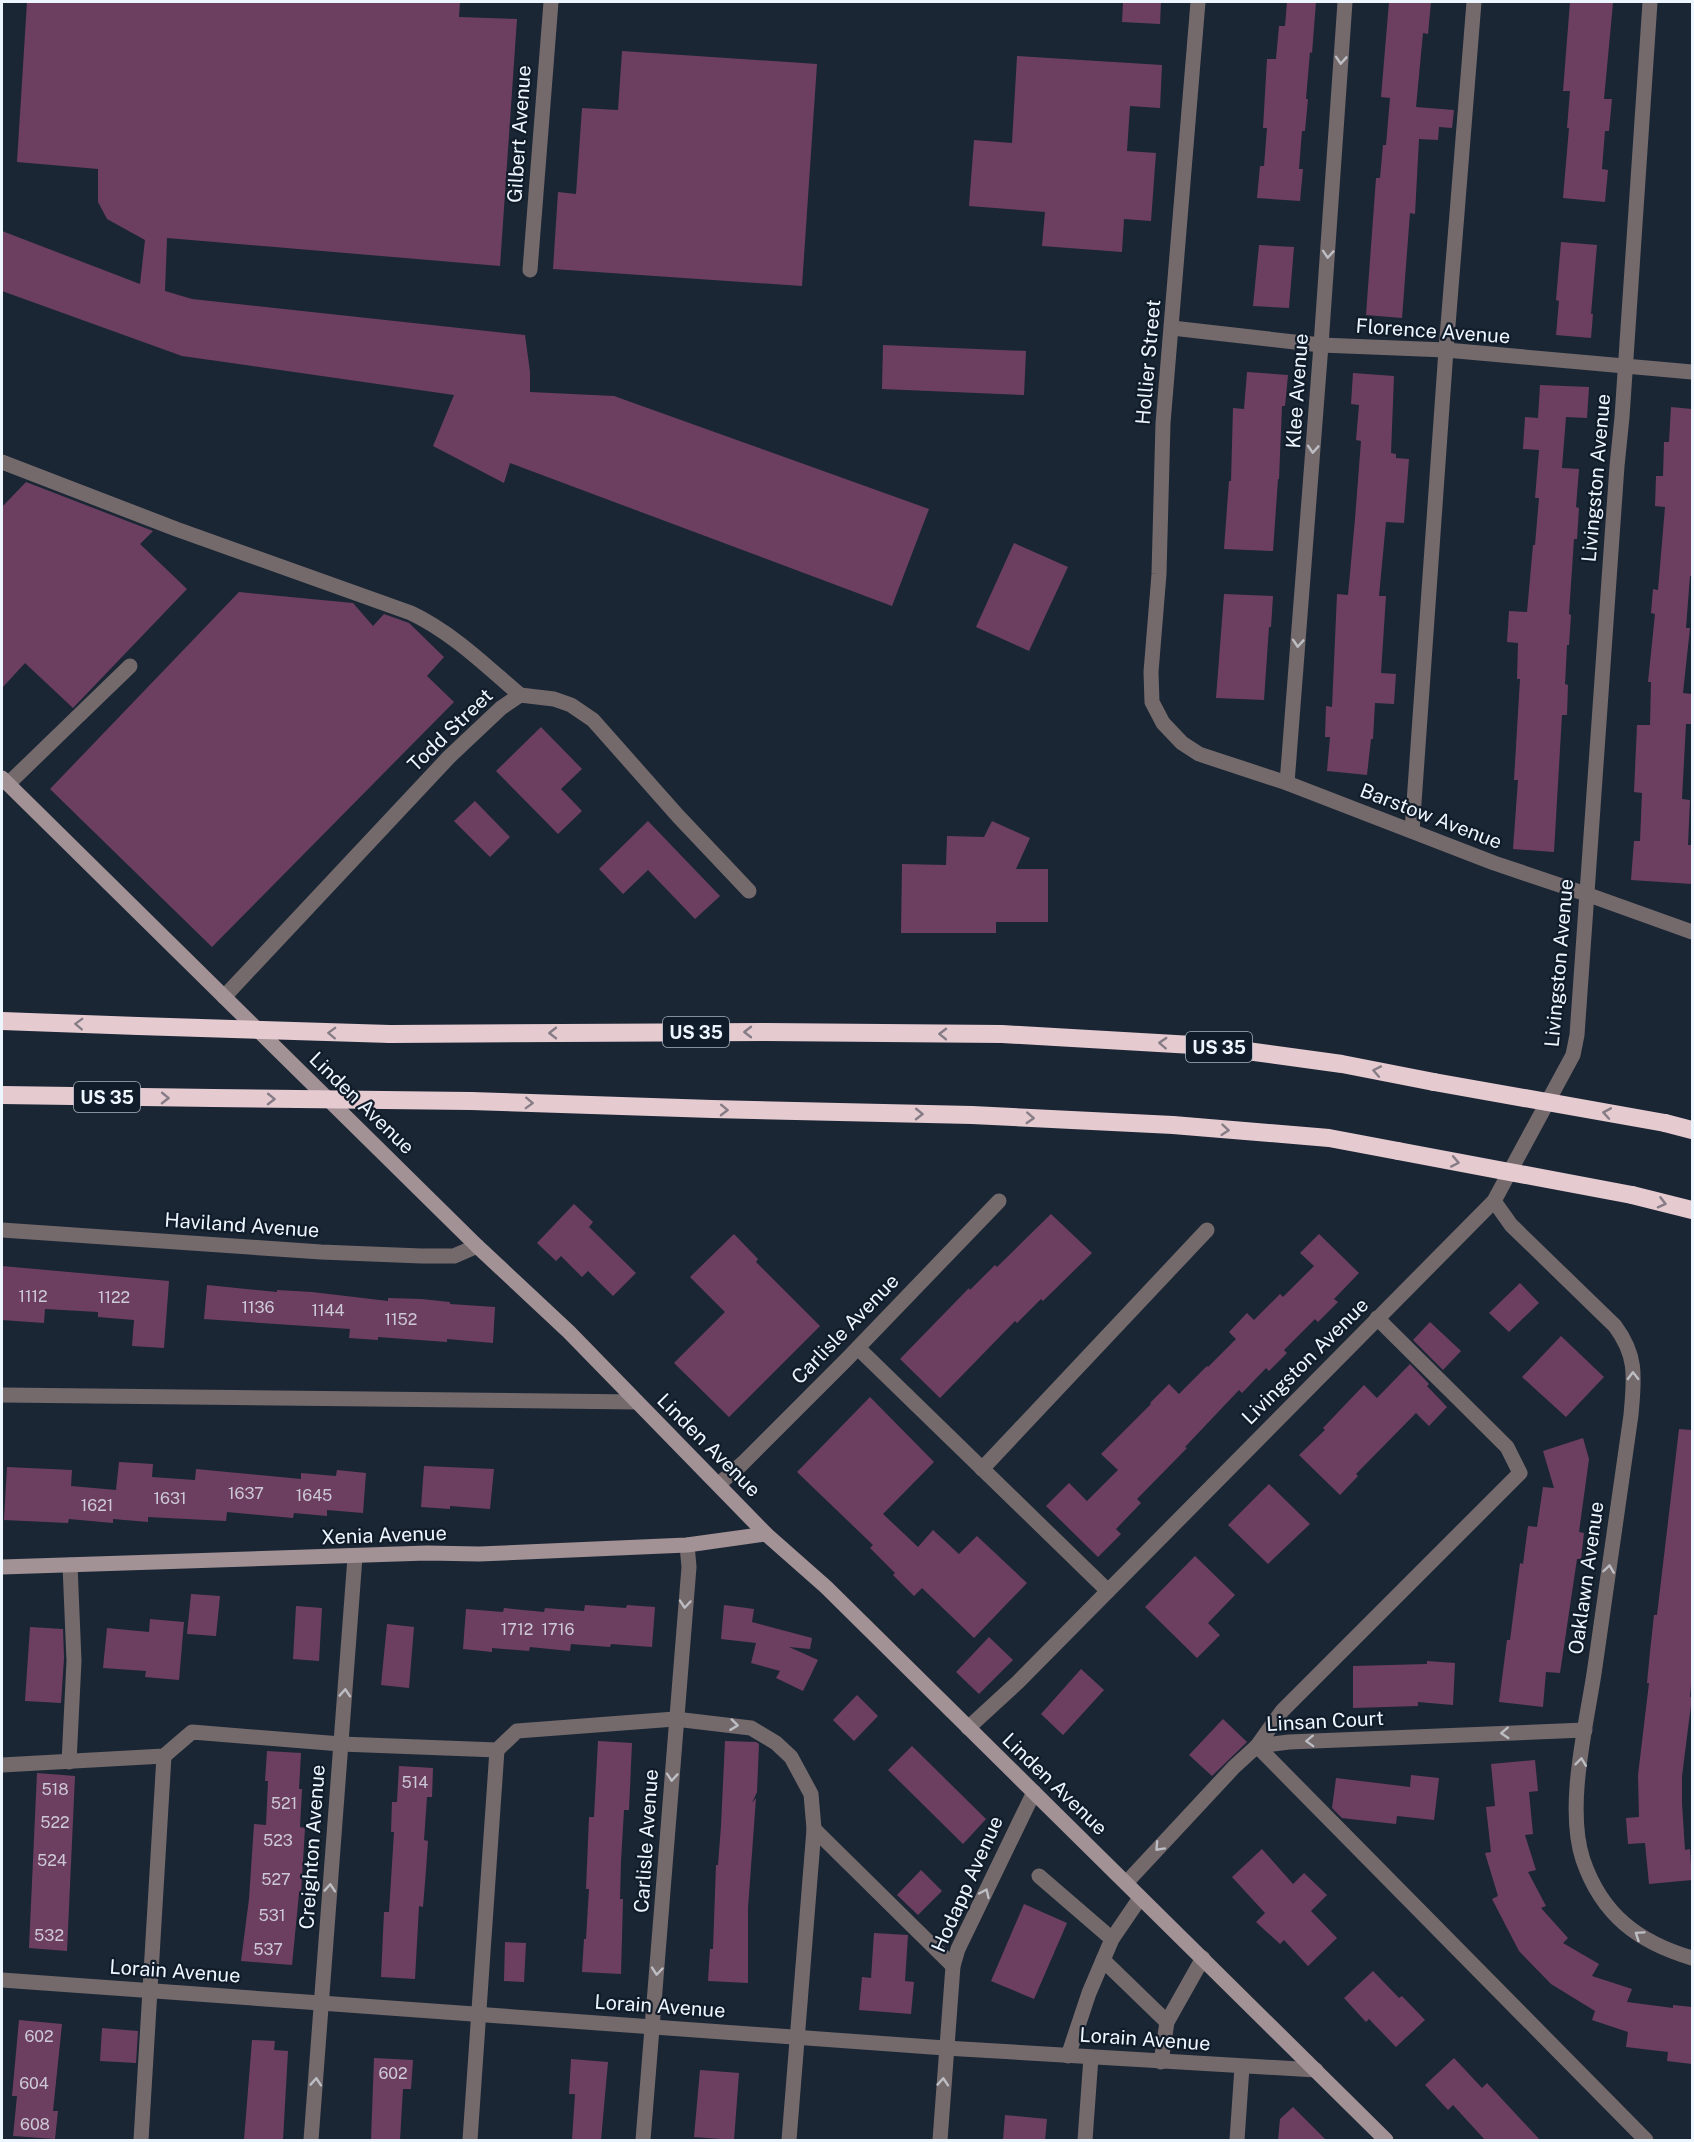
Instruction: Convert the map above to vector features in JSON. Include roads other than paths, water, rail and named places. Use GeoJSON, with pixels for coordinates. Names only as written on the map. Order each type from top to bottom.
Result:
{"type":"FeatureCollection","features":[{"type":"Feature","properties":{"kind":"highway","name":"US 35"},"geometry":{"type":"LineString","coordinates":[[2,1021],[390,1034],[765,1032],[1002,1034],[1210,1046],[1342,1064],[1665,1123],[1692,1130]]}},
{"type":"Feature","properties":{"kind":"highway","name":"US 35"},"geometry":{"type":"LineString","coordinates":[[2,1095],[471,1101],[972,1115],[1138,1123],[1329,1138],[1632,1195],[1692,1210]]}},
{"type":"Feature","properties":{"kind":"highway"},"geometry":{"type":"LineString","coordinates":[[2,1103],[92,1096]]}},
{"type":"Feature","properties":{"kind":"main road","name":"Linden Avenue"},"geometry":{"type":"LineString","coordinates":[[5,781],[477,1246],[569,1332],[766,1534],[826,1587],[1386,2140]]}},
{"type":"Feature","properties":{"kind":"main road","name":"Xenia Avenue"},"geometry":{"type":"LineString","coordinates":[[2,1567],[479,1554],[687,1545],[766,1534]]}},
{"type":"Feature","properties":{"kind":"street","name":"Gilbert Avenue"},"geometry":{"type":"LineString","coordinates":[[530,270],[551,2]]}},
{"type":"Feature","properties":{"kind":"street","name":"Hollier Street"},"geometry":{"type":"LineString","coordinates":[[1163,723],[1152,702],[1151,672],[1159,574],[1163,423],[1198,2]]}},
{"type":"Feature","properties":{"kind":"street","name":"Klee Avenue"},"geometry":{"type":"LineString","coordinates":[[1287,783],[1345,2]]}},
{"type":"Feature","properties":{"kind":"street"},"geometry":{"type":"LineString","coordinates":[[1412,831],[1446,350],[1474,2]]}},
{"type":"Feature","properties":{"kind":"street","name":"Livingston Avenue"},"geometry":{"type":"LineString","coordinates":[[968,1728],[1018,1682],[1494,1201],[1573,1055],[1577,1035],[1650,2]]}},
{"type":"Feature","properties":{"kind":"street","name":"Florence Avenue"},"geometry":{"type":"LineString","coordinates":[[1172,327],[1321,345],[1446,350],[1692,372]]}},
{"type":"Feature","properties":{"kind":"street"},"geometry":{"type":"LineString","coordinates":[[2,462],[176,529],[411,613],[453,638],[520,695]]}},
{"type":"Feature","properties":{"kind":"street"},"geometry":{"type":"LineString","coordinates":[[5,781],[130,666]]}},
{"type":"Feature","properties":{"kind":"street","name":"Todd Street"},"geometry":{"type":"LineString","coordinates":[[224,997],[450,758],[501,708],[520,695],[554,699],[571,705],[593,720],[678,816],[750,891]]}},
{"type":"Feature","properties":{"kind":"street","name":"Barstow Avenue"},"geometry":{"type":"LineString","coordinates":[[1163,723],[1182,743],[1200,754],[1287,783],[1494,863],[1692,932]]}},
{"type":"Feature","properties":{"kind":"street","name":"Carlisle Avenue"},"geometry":{"type":"LineString","coordinates":[[718,1484],[743,1463],[858,1348],[999,1201]]}},
{"type":"Feature","properties":{"kind":"street","name":"Oaklawn Avenue"},"geometry":{"type":"LineString","coordinates":[[1494,1201],[1511,1225],[1614,1326],[1623,1338],[1631,1356],[1635,1374],[1631,1415],[1584,1730],[1576,1804],[1577,1831],[1583,1859],[1593,1884],[1614,1915],[1643,1938],[1667,1951],[1692,1958]]}},
{"type":"Feature","properties":{"kind":"street","name":"Haviland Avenue"},"geometry":{"type":"LineString","coordinates":[[2,1230],[321,1252],[421,1256],[454,1256],[477,1246]]}},
{"type":"Feature","properties":{"kind":"street"},"geometry":{"type":"LineString","coordinates":[[982,1469],[1207,1230]]}},
{"type":"Feature","properties":{"kind":"street"},"geometry":{"type":"LineString","coordinates":[[1377,1318],[1507,1447],[1520,1473],[1282,1711],[1257,1746],[1646,2140]]}},
{"type":"Feature","properties":{"kind":"street"},"geometry":{"type":"LineString","coordinates":[[858,1348],[1108,1591]]}},
{"type":"Feature","properties":{"kind":"street"},"geometry":{"type":"LineString","coordinates":[[2,1395],[637,1402]]}},
{"type":"Feature","properties":{"kind":"street","name":"Carlisle Avenue"},"geometry":{"type":"LineString","coordinates":[[643,2140],[688,1567],[687,1545]]}},
{"type":"Feature","properties":{"kind":"street","name":"Creighton Avenue"},"geometry":{"type":"LineString","coordinates":[[311,2140],[355,1557]]}},
{"type":"Feature","properties":{"kind":"street"},"geometry":{"type":"LineString","coordinates":[[69,1762],[74,1661],[70,1565]]}},
{"type":"Feature","properties":{"kind":"street"},"geometry":{"type":"LineString","coordinates":[[470,2140],[497,1750],[517,1731],[675,1719],[741,1726],[756,1731],[776,1743],[791,1757],[811,1794],[814,1829],[789,2140]]}},
{"type":"Feature","properties":{"kind":"street","name":"Linsan Court"},"geometry":{"type":"LineString","coordinates":[[1126,1883],[1257,1746],[1288,1742],[1584,1730]]}},
{"type":"Feature","properties":{"kind":"street"},"geometry":{"type":"LineString","coordinates":[[2,1765],[164,1756],[192,1732],[341,1744],[497,1750]]}},
{"type":"Feature","properties":{"kind":"street"},"geometry":{"type":"LineString","coordinates":[[141,2140],[164,1756]]}},
{"type":"Feature","properties":{"kind":"street","name":"Hodapp Avenue"},"geometry":{"type":"LineString","coordinates":[[939,2140],[953,1966],[958,1949],[1034,1792]]}},
{"type":"Feature","properties":{"kind":"street"},"geometry":{"type":"LineString","coordinates":[[814,1829],[953,1966]]}},
{"type":"Feature","properties":{"kind":"street"},"geometry":{"type":"LineString","coordinates":[[1039,1876],[1112,1938]]}},
{"type":"Feature","properties":{"kind":"street"},"geometry":{"type":"LineString","coordinates":[[1068,2055],[1089,1993],[1112,1938],[1140,1898]]}},
{"type":"Feature","properties":{"kind":"street"},"geometry":{"type":"LineString","coordinates":[[1161,2062],[1167,2022],[1203,1958]]}},
{"type":"Feature","properties":{"kind":"street"},"geometry":{"type":"LineString","coordinates":[[1103,1960],[1167,2022]]}},
{"type":"Feature","properties":{"kind":"street","name":"Lorain Avenue"},"geometry":{"type":"LineString","coordinates":[[2,1980],[945,2048],[1316,2070]]}},
{"type":"Feature","properties":{"kind":"street"},"geometry":{"type":"LineString","coordinates":[[1085,2140],[1091,2057]]}},
{"type":"Feature","properties":{"kind":"street"},"geometry":{"type":"LineString","coordinates":[[1237,2140],[1242,2067]]}}]}
